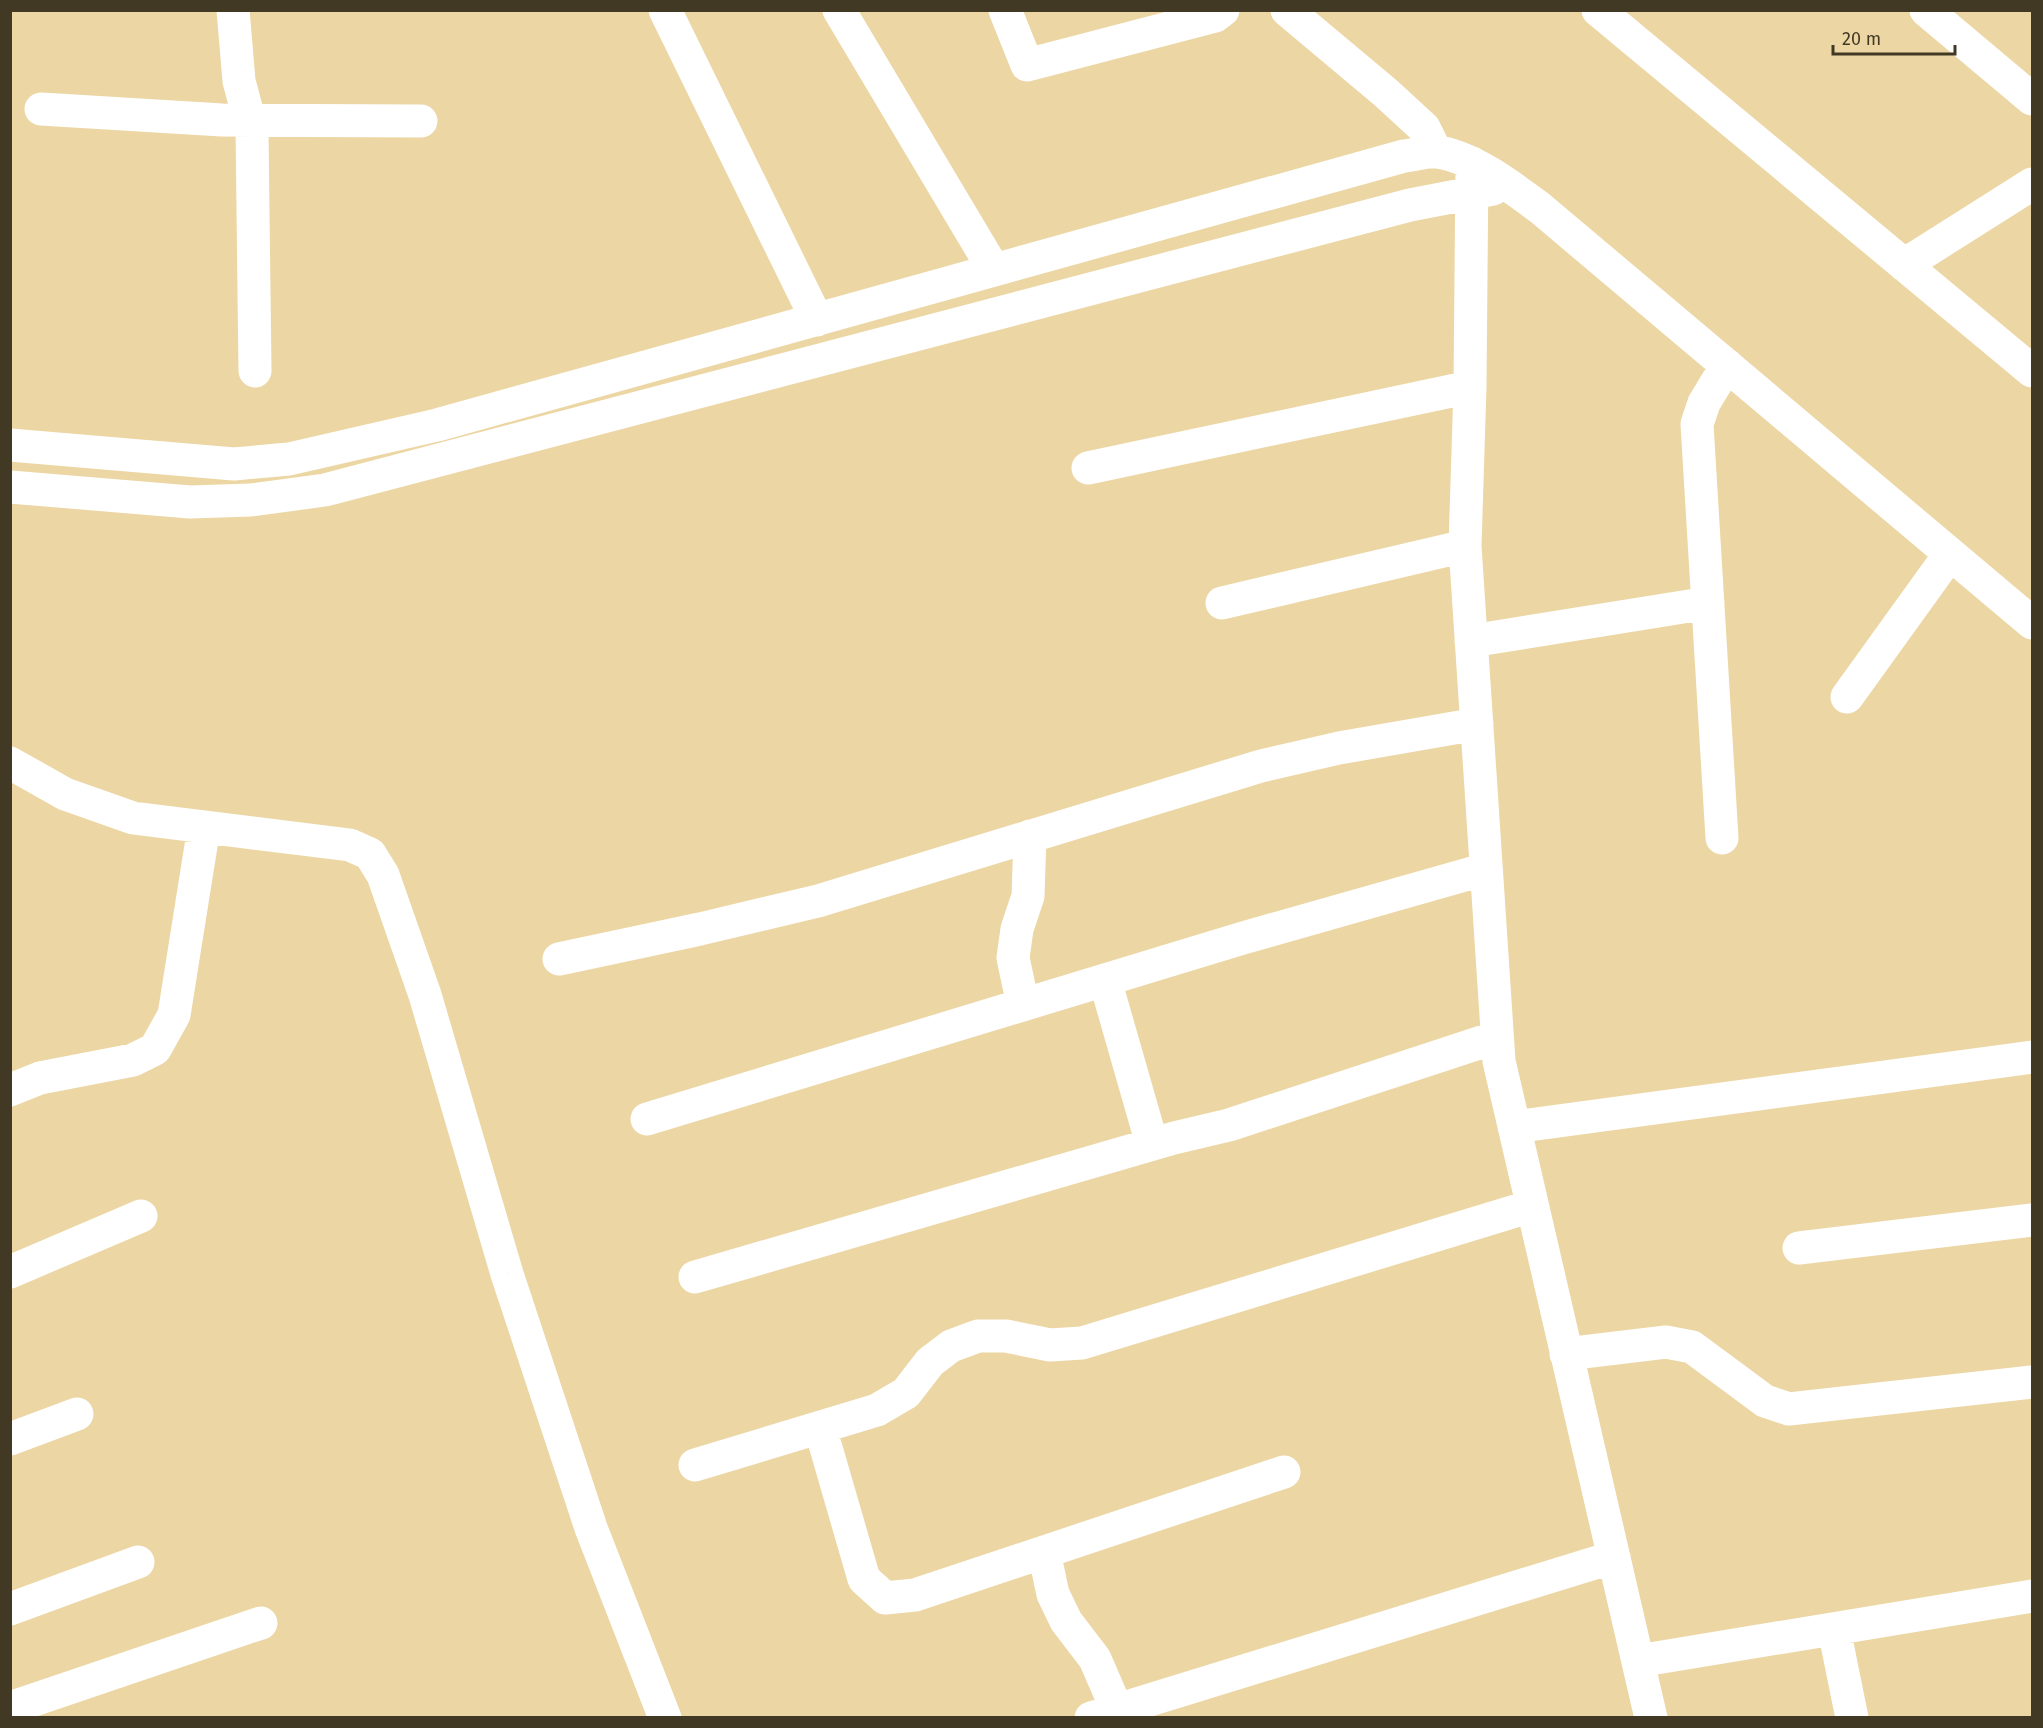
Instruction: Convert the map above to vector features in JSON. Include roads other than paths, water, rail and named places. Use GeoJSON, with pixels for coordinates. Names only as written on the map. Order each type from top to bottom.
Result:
{"type":"FeatureCollection","features":[{"type":"Feature","properties":{"kind":"street"},"geometry":{"type":"LineString","coordinates":[[233,10],[239,81],[252,130],[255,371]]}},
{"type":"Feature","properties":{"kind":"street"},"geometry":{"type":"LineString","coordinates":[[665,10],[817,320]]}},
{"type":"Feature","properties":{"kind":"street"},"geometry":{"type":"LineString","coordinates":[[839,10],[994,270]]}},
{"type":"Feature","properties":{"kind":"street"},"geometry":{"type":"LineString","coordinates":[[1005,10],[1027,64],[1215,16],[1223,10]]}},
{"type":"Feature","properties":{"kind":"street"},"geometry":{"type":"LineString","coordinates":[[1287,10],[1424,128],[1436,152],[1472,178],[1509,185],[1540,207],[2032,623]]}},
{"type":"Feature","properties":{"kind":"street"},"geometry":{"type":"LineString","coordinates":[[1598,10],[2032,371]]}},
{"type":"Feature","properties":{"kind":"street"},"geometry":{"type":"LineString","coordinates":[[1926,10],[2032,99]]}},
{"type":"Feature","properties":{"kind":"street"},"geometry":{"type":"LineString","coordinates":[[41,109],[249,121],[421,121]]}},
{"type":"Feature","properties":{"kind":"street"},"geometry":{"type":"LineString","coordinates":[[10,445],[234,465],[289,459],[437,425],[1404,156],[1436,152]]}},
{"type":"Feature","properties":{"kind":"street"},"geometry":{"type":"LineString","coordinates":[[1472,178],[1470,387],[1465,546],[1499,1061],[1651,1718]]}},
{"type":"Feature","properties":{"kind":"street"},"geometry":{"type":"LineString","coordinates":[[10,487],[190,502],[251,500],[325,490],[1410,205],[1472,178]]}},
{"type":"Feature","properties":{"kind":"street"},"geometry":{"type":"LineString","coordinates":[[1904,265],[2032,184]]}},
{"type":"Feature","properties":{"kind":"street"},"geometry":{"type":"LineString","coordinates":[[1722,838],[1697,424],[1704,403],[1727,365]]}},
{"type":"Feature","properties":{"kind":"street"},"geometry":{"type":"LineString","coordinates":[[1088,468],[1470,387]]}},
{"type":"Feature","properties":{"kind":"street"},"geometry":{"type":"LineString","coordinates":[[1222,603],[1465,546]]}},
{"type":"Feature","properties":{"kind":"street"},"geometry":{"type":"LineString","coordinates":[[1847,697],[1950,554]]}},
{"type":"Feature","properties":{"kind":"street"},"geometry":{"type":"LineString","coordinates":[[1471,641],[1707,603]]}},
{"type":"Feature","properties":{"kind":"street"},"geometry":{"type":"LineString","coordinates":[[559,959],[818,901],[1261,766],[1339,748],[1477,724]]}},
{"type":"Feature","properties":{"kind":"street"},"geometry":{"type":"LineString","coordinates":[[10,763],[65,795],[133,818],[350,845],[370,855],[383,875],[425,995],[507,1274],[591,1528],[665,1718]]}},
{"type":"Feature","properties":{"kind":"street"},"geometry":{"type":"LineString","coordinates":[[10,1090],[40,1078],[133,1060],[155,1049],[174,1015],[204,827]]}},
{"type":"Feature","properties":{"kind":"street"},"geometry":{"type":"LineString","coordinates":[[1023,1005],[1013,958],[1017,929],[1028,896],[1030,836]]}},
{"type":"Feature","properties":{"kind":"street"},"geometry":{"type":"LineString","coordinates":[[647,1119],[1243,938],[1486,869]]}},
{"type":"Feature","properties":{"kind":"street"},"geometry":{"type":"LineString","coordinates":[[1105,980],[1152,1144]]}},
{"type":"Feature","properties":{"kind":"street"},"geometry":{"type":"LineString","coordinates":[[695,1277],[1152,1144],[1229,1125],[1497,1037]]}},
{"type":"Feature","properties":{"kind":"street"},"geometry":{"type":"LineString","coordinates":[[1514,1127],[2032,1057]]}},
{"type":"Feature","properties":{"kind":"street"},"geometry":{"type":"LineString","coordinates":[[695,1465],[877,1410],[906,1393],[930,1362],[951,1346],[978,1336],[1006,1336],[1050,1345],[1082,1344],[1532,1206]]}},
{"type":"Feature","properties":{"kind":"street"},"geometry":{"type":"LineString","coordinates":[[10,1272],[141,1216]]}},
{"type":"Feature","properties":{"kind":"street"},"geometry":{"type":"LineString","coordinates":[[1799,1248],[2032,1220]]}},
{"type":"Feature","properties":{"kind":"street"},"geometry":{"type":"LineString","coordinates":[[1566,1354],[1666,1342],[1692,1347],[1766,1401],[1789,1409],[2032,1382]]}},
{"type":"Feature","properties":{"kind":"street"},"geometry":{"type":"LineString","coordinates":[[10,1439],[77,1414]]}},
{"type":"Feature","properties":{"kind":"street"},"geometry":{"type":"LineString","coordinates":[[820,1427],[864,1579],[885,1598],[915,1595],[1284,1472]]}},
{"type":"Feature","properties":{"kind":"street"},"geometry":{"type":"LineString","coordinates":[[1044,1552],[1053,1594],[1066,1621],[1095,1659],[1109,1715],[1614,1557]]}},
{"type":"Feature","properties":{"kind":"street"},"geometry":{"type":"LineString","coordinates":[[10,1610],[138,1562]]}},
{"type":"Feature","properties":{"kind":"street"},"geometry":{"type":"LineString","coordinates":[[1638,1660],[2032,1596]]}},
{"type":"Feature","properties":{"kind":"street"},"geometry":{"type":"LineString","coordinates":[[10,1708],[261,1623]]}},
{"type":"Feature","properties":{"kind":"street"},"geometry":{"type":"LineString","coordinates":[[1834,1629],[1852,1718]]}}]}
